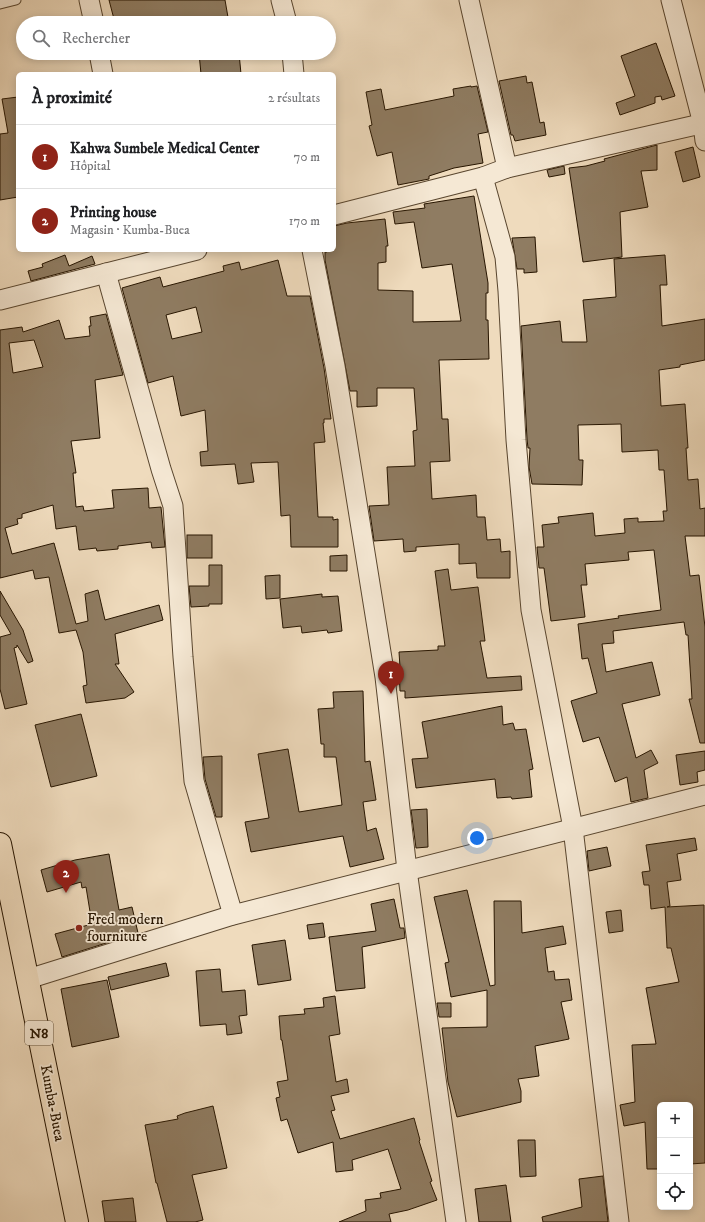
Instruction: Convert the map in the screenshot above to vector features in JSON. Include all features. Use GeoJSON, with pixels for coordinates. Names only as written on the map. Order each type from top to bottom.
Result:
{"type":"FeatureCollection","features":[{"type":"Feature","properties":{"kind":"highway","name":"Kumba-Buea"},"geometry":{"type":"LineString","coordinates":[[0,844],[77,1222]]}},
{"type":"Feature","properties":{"kind":"street"},"geometry":{"type":"LineString","coordinates":[[89,0],[92,16]]}},
{"type":"Feature","properties":{"kind":"street"},"geometry":{"type":"LineString","coordinates":[[281,0],[285,16]]}},
{"type":"Feature","properties":{"kind":"street"},"geometry":{"type":"LineString","coordinates":[[469,0],[507,168]]}},
{"type":"Feature","properties":{"kind":"street"},"geometry":{"type":"LineString","coordinates":[[336,214],[483,177],[507,168],[704,129],[671,0]]}},
{"type":"Feature","properties":{"kind":"street"},"geometry":{"type":"LineString","coordinates":[[100,60],[103,72]]}},
{"type":"Feature","properties":{"kind":"street"},"geometry":{"type":"LineString","coordinates":[[293,60],[294,72]]}},
{"type":"Feature","properties":{"kind":"street"},"geometry":{"type":"LineString","coordinates":[[483,177],[505,257],[516,440],[531,610],[573,828],[619,1222]]}},
{"type":"Feature","properties":{"kind":"street"},"geometry":{"type":"LineString","coordinates":[[0,300],[106,273],[136,258],[182,252]]}},
{"type":"Feature","properties":{"kind":"street"},"geometry":{"type":"LineString","coordinates":[[312,252],[335,366],[385,677],[407,870],[456,1222]]}},
{"type":"Feature","properties":{"kind":"street"},"geometry":{"type":"LineString","coordinates":[[106,273],[159,462],[173,506],[183,657],[194,781],[233,915]]}},
{"type":"Feature","properties":{"kind":"street"},"geometry":{"type":"LineString","coordinates":[[28,979],[233,915],[705,795]]}},
{"type":"Feature","properties":{"kind":"lane"},"geometry":{"type":"LineString","coordinates":[[0,4],[16,0]]}},
{"type":"Feature","properties":{"kind":"building"},"geometry":{"type":"Polygon","coordinates":[[[109,0],[225,0],[228,16],[113,16],[109,0]]]}},
{"type":"Feature","properties":{"kind":"building"},"geometry":{"type":"Polygon","coordinates":[[[656,43],[675,96],[662,100],[661,96],[655,97],[655,103],[620,115],[616,103],[635,96],[621,56],[656,43]]]}},
{"type":"Feature","properties":{"kind":"building"},"geometry":{"type":"Polygon","coordinates":[[[200,60],[240,60],[241,72],[201,72],[200,60]]]}},
{"type":"Feature","properties":{"kind":"building"},"geometry":{"type":"Polygon","coordinates":[[[526,76],[527,83],[532,82],[540,123],[544,122],[546,135],[515,141],[513,135],[511,135],[499,81],[526,76]]]}},
{"type":"Feature","properties":{"kind":"building"},"geometry":{"type":"Polygon","coordinates":[[[477,86],[488,132],[478,134],[483,163],[454,168],[429,176],[429,179],[398,185],[392,152],[377,156],[369,126],[372,125],[366,92],[381,89],[385,110],[454,96],[453,89],[477,86]]]}},
{"type":"Feature","properties":{"kind":"building"},"geometry":{"type":"Polygon","coordinates":[[[16,97],[16,197],[0,200],[0,134],[8,133],[2,99],[16,97]]]}},
{"type":"Feature","properties":{"kind":"building"},"geometry":{"type":"Polygon","coordinates":[[[657,145],[657,170],[641,171],[648,207],[620,212],[622,257],[583,262],[569,168],[586,166],[605,161],[604,159],[657,145]]]}},
{"type":"Feature","properties":{"kind":"building"},"geometry":{"type":"Polygon","coordinates":[[[693,147],[700,177],[683,182],[675,152],[693,147]]]}},
{"type":"Feature","properties":{"kind":"building"},"geometry":{"type":"Polygon","coordinates":[[[564,166],[565,174],[549,177],[547,170],[564,166]]]}},
{"type":"Feature","properties":{"kind":"building"},"geometry":{"type":"Polygon","coordinates":[[[474,196],[488,283],[488,293],[486,293],[486,320],[488,320],[489,359],[439,360],[442,419],[448,419],[450,461],[430,462],[432,499],[476,495],[477,517],[485,517],[487,540],[500,539],[501,552],[510,551],[510,578],[477,578],[476,563],[459,564],[459,544],[416,547],[416,551],[404,552],[403,539],[374,541],[369,506],[389,505],[387,467],[415,466],[413,431],[417,430],[414,388],[377,388],[377,406],[357,407],[357,391],[350,391],[325,260],[325,252],[336,252],[336,226],[385,219],[388,246],[386,246],[386,262],[378,263],[378,290],[413,291],[413,322],[461,321],[452,264],[422,268],[414,222],[395,224],[393,212],[425,208],[424,204],[474,196]]]}},
{"type":"Feature","properties":{"kind":"building"},"geometry":{"type":"Polygon","coordinates":[[[535,237],[537,272],[524,273],[524,269],[517,269],[512,238],[535,237]]]}},
{"type":"Feature","properties":{"kind":"building"},"geometry":{"type":"Polygon","coordinates":[[[65,255],[69,266],[92,256],[95,264],[31,281],[28,271],[43,267],[42,264],[65,255]]]}},
{"type":"Feature","properties":{"kind":"building"},"geometry":{"type":"Polygon","coordinates":[[[665,255],[667,285],[660,285],[662,326],[705,319],[705,360],[680,365],[680,367],[659,370],[661,406],[685,404],[688,448],[686,448],[688,480],[698,479],[700,509],[705,508],[705,536],[685,536],[690,576],[699,575],[705,627],[705,743],[700,743],[689,699],[692,699],[688,635],[686,635],[684,622],[613,631],[614,643],[602,644],[606,672],[652,662],[660,695],[622,704],[636,758],[651,750],[658,763],[644,770],[648,798],[631,802],[627,777],[615,782],[599,737],[583,742],[571,701],[597,693],[588,658],[582,659],[578,624],[619,618],[618,616],[661,610],[654,550],[628,552],[629,560],[585,564],[587,585],[581,585],[585,617],[551,621],[544,568],[539,568],[537,547],[544,547],[542,525],[559,523],[558,517],[593,513],[595,536],[625,533],[624,519],[638,518],[638,522],[664,521],[663,511],[667,511],[664,470],[659,470],[658,450],[622,452],[621,424],[578,425],[579,460],[583,460],[582,485],[532,484],[529,467],[530,448],[528,448],[527,439],[521,326],[560,321],[562,342],[587,342],[583,300],[616,297],[614,259],[665,255]]]}},
{"type":"Feature","properties":{"kind":"building"},"geometry":{"type":"Polygon","coordinates":[[[278,260],[287,296],[310,296],[324,368],[331,419],[324,419],[325,442],[314,443],[318,517],[333,517],[333,520],[338,519],[338,547],[291,547],[290,515],[281,516],[278,462],[251,463],[254,482],[238,484],[235,464],[201,466],[200,452],[208,451],[205,410],[181,416],[173,376],[148,383],[122,288],[160,277],[163,287],[224,271],[223,266],[239,262],[241,270],[278,260]],[[196,307],[166,315],[172,339],[202,332],[196,307]]]}},
{"type":"Feature","properties":{"kind":"building"},"geometry":{"type":"Polygon","coordinates":[[[106,314],[123,375],[95,380],[100,438],[71,441],[76,473],[73,473],[76,507],[83,506],[84,511],[114,508],[112,490],[148,488],[149,508],[161,507],[165,547],[152,548],[151,542],[118,546],[118,549],[97,551],[96,548],[79,550],[76,526],[56,529],[53,505],[22,514],[22,518],[17,519],[18,524],[5,528],[12,554],[54,543],[76,624],[88,621],[85,594],[98,590],[105,620],[159,605],[163,620],[115,634],[119,664],[115,664],[134,692],[125,698],[86,703],[83,686],[87,685],[83,652],[76,630],[59,633],[49,577],[35,579],[33,570],[0,578],[0,330],[22,327],[23,332],[59,320],[65,339],[90,336],[90,317],[106,314]],[[34,340],[9,343],[13,373],[43,367],[34,340]]]}},
{"type":"Feature","properties":{"kind":"building"},"geometry":{"type":"Polygon","coordinates":[[[187,535],[212,535],[212,558],[187,558],[187,535]]]}},
{"type":"Feature","properties":{"kind":"building"},"geometry":{"type":"Polygon","coordinates":[[[347,555],[347,571],[330,571],[330,556],[347,555]]]}},
{"type":"Feature","properties":{"kind":"building"},"geometry":{"type":"Polygon","coordinates":[[[209,565],[222,565],[222,604],[209,604],[209,606],[191,607],[189,586],[209,586],[209,565]]]}},
{"type":"Feature","properties":{"kind":"building"},"geometry":{"type":"Polygon","coordinates":[[[448,569],[451,590],[478,587],[485,641],[480,641],[487,678],[521,676],[522,690],[405,698],[405,691],[400,691],[399,652],[438,650],[438,646],[445,646],[435,571],[448,569]]]}},
{"type":"Feature","properties":{"kind":"building"},"geometry":{"type":"Polygon","coordinates":[[[280,575],[280,598],[266,599],[265,576],[280,575]]]}},
{"type":"Feature","properties":{"kind":"building"},"geometry":{"type":"Polygon","coordinates":[[[0,591],[23,630],[33,661],[28,663],[17,645],[17,647],[14,648],[27,704],[5,709],[0,689],[0,637],[11,634],[0,615],[0,591]]]}},
{"type":"Feature","properties":{"kind":"building"},"geometry":{"type":"Polygon","coordinates":[[[322,594],[322,597],[338,596],[342,631],[328,633],[327,630],[302,633],[301,626],[283,628],[280,599],[322,594]]]}},
{"type":"Feature","properties":{"kind":"building"},"geometry":{"type":"Polygon","coordinates":[[[363,691],[365,762],[370,761],[376,800],[363,802],[367,831],[376,828],[384,859],[350,867],[343,836],[251,852],[245,822],[269,818],[258,754],[288,749],[299,812],[342,805],[336,757],[324,757],[324,744],[321,744],[318,709],[334,708],[333,692],[363,691]]]}},
{"type":"Feature","properties":{"kind":"building"},"geometry":{"type":"Polygon","coordinates":[[[502,706],[503,725],[513,723],[515,730],[526,729],[533,769],[529,770],[532,797],[512,799],[511,797],[497,798],[495,779],[416,788],[412,759],[428,758],[422,722],[502,706]]]}},
{"type":"Feature","properties":{"kind":"building"},"geometry":{"type":"Polygon","coordinates":[[[81,714],[97,776],[51,787],[35,725],[81,714]]]}},
{"type":"Feature","properties":{"kind":"building"},"geometry":{"type":"Polygon","coordinates":[[[705,751],[705,770],[697,772],[698,782],[680,785],[676,755],[705,751]]]}},
{"type":"Feature","properties":{"kind":"building"},"geometry":{"type":"Polygon","coordinates":[[[222,756],[222,817],[216,817],[205,779],[203,757],[222,756]]]}},
{"type":"Feature","properties":{"kind":"building"},"geometry":{"type":"Polygon","coordinates":[[[427,809],[428,847],[416,848],[411,810],[427,809]]]}},
{"type":"Feature","properties":{"kind":"building"},"geometry":{"type":"Polygon","coordinates":[[[695,838],[697,850],[677,854],[681,880],[667,882],[670,906],[667,907],[704,905],[705,1163],[693,1164],[693,1102],[657,1102],[657,1169],[647,1169],[645,1122],[624,1126],[620,1105],[635,1102],[632,1045],[656,1044],[646,988],[679,982],[671,948],[667,948],[665,907],[651,909],[649,885],[644,885],[642,872],[650,871],[646,845],[695,838]]]}},
{"type":"Feature","properties":{"kind":"building"},"geometry":{"type":"Polygon","coordinates":[[[607,847],[611,866],[589,871],[587,851],[607,847]]]}},
{"type":"Feature","properties":{"kind":"building"},"geometry":{"type":"Polygon","coordinates":[[[109,854],[119,910],[132,907],[138,933],[62,957],[55,934],[92,924],[86,887],[82,888],[81,882],[47,892],[41,870],[75,860],[109,854]]]}},
{"type":"Feature","properties":{"kind":"building"},"geometry":{"type":"Polygon","coordinates":[[[467,890],[490,986],[495,985],[494,901],[521,901],[522,933],[563,926],[566,944],[545,948],[548,972],[554,971],[555,980],[569,979],[572,1000],[561,1002],[569,1039],[535,1046],[539,1076],[518,1079],[521,1091],[521,1102],[457,1117],[448,1082],[442,1028],[487,1027],[487,990],[451,997],[445,963],[449,962],[434,897],[467,890]]]}},
{"type":"Feature","properties":{"kind":"building"},"geometry":{"type":"Polygon","coordinates":[[[394,899],[400,928],[404,928],[405,938],[362,947],[365,988],[336,991],[329,937],[376,931],[371,904],[394,899]]]}},
{"type":"Feature","properties":{"kind":"building"},"geometry":{"type":"Polygon","coordinates":[[[621,910],[623,931],[609,933],[606,912],[621,910]]]}},
{"type":"Feature","properties":{"kind":"building"},"geometry":{"type":"Polygon","coordinates":[[[323,923],[325,937],[309,939],[307,925],[323,923]]]}},
{"type":"Feature","properties":{"kind":"building"},"geometry":{"type":"Polygon","coordinates":[[[285,940],[291,980],[258,985],[252,945],[285,940]]]}},
{"type":"Feature","properties":{"kind":"building"},"geometry":{"type":"Polygon","coordinates":[[[166,963],[169,976],[111,990],[108,977],[166,963]]]}},
{"type":"Feature","properties":{"kind":"building"},"geometry":{"type":"Polygon","coordinates":[[[220,969],[222,992],[245,990],[247,1015],[239,1016],[242,1033],[227,1035],[226,1024],[200,1026],[196,971],[220,969]]]}},
{"type":"Feature","properties":{"kind":"building"},"geometry":{"type":"Polygon","coordinates":[[[107,980],[119,1037],[72,1047],[61,989],[107,980]]]}},
{"type":"Feature","properties":{"kind":"building"},"geometry":{"type":"Polygon","coordinates":[[[335,996],[340,1034],[329,1036],[336,1082],[347,1079],[349,1092],[331,1096],[335,1110],[331,1111],[340,1139],[414,1118],[419,1141],[432,1181],[430,1182],[437,1200],[408,1210],[389,1214],[391,1222],[339,1222],[366,1211],[365,1200],[381,1198],[380,1193],[401,1189],[388,1149],[352,1160],[353,1170],[336,1172],[333,1142],[298,1153],[287,1119],[281,1121],[276,1098],[280,1097],[277,1082],[288,1080],[281,1040],[279,1016],[305,1014],[304,1009],[324,1007],[323,998],[335,996]]]}},
{"type":"Feature","properties":{"kind":"building"},"geometry":{"type":"Polygon","coordinates":[[[437,1003],[451,1003],[451,1017],[439,1017],[437,1003]]]}},
{"type":"Feature","properties":{"kind":"building"},"geometry":{"type":"Polygon","coordinates":[[[213,1106],[227,1168],[192,1175],[203,1220],[195,1222],[167,1222],[156,1183],[145,1125],[178,1119],[177,1116],[185,1113],[213,1106]]]}},
{"type":"Feature","properties":{"kind":"building"},"geometry":{"type":"Polygon","coordinates":[[[518,1140],[535,1140],[536,1176],[520,1177],[518,1140]]]}},
{"type":"Feature","properties":{"kind":"building"},"geometry":{"type":"Polygon","coordinates":[[[603,1176],[608,1222],[543,1222],[542,1217],[582,1207],[579,1179],[603,1176]]]}},
{"type":"Feature","properties":{"kind":"building"},"geometry":{"type":"Polygon","coordinates":[[[506,1185],[511,1222],[479,1222],[475,1189],[506,1185]]]}},
{"type":"Feature","properties":{"kind":"building"},"geometry":{"type":"Polygon","coordinates":[[[133,1198],[136,1222],[105,1222],[102,1201],[133,1198]]]}},
{"type":"Feature","properties":{"kind":"place","name":"Kahwa Sumbele Medical Center"},"geometry":{"type":"Point","coordinates":[391,694]}},
{"type":"Feature","properties":{"kind":"place","name":"Printing house"},"geometry":{"type":"Point","coordinates":[66,893]}},
{"type":"Feature","properties":{"kind":"place","name":"Fred modern fourniture"},"geometry":{"type":"Point","coordinates":[79,928]}}]}
